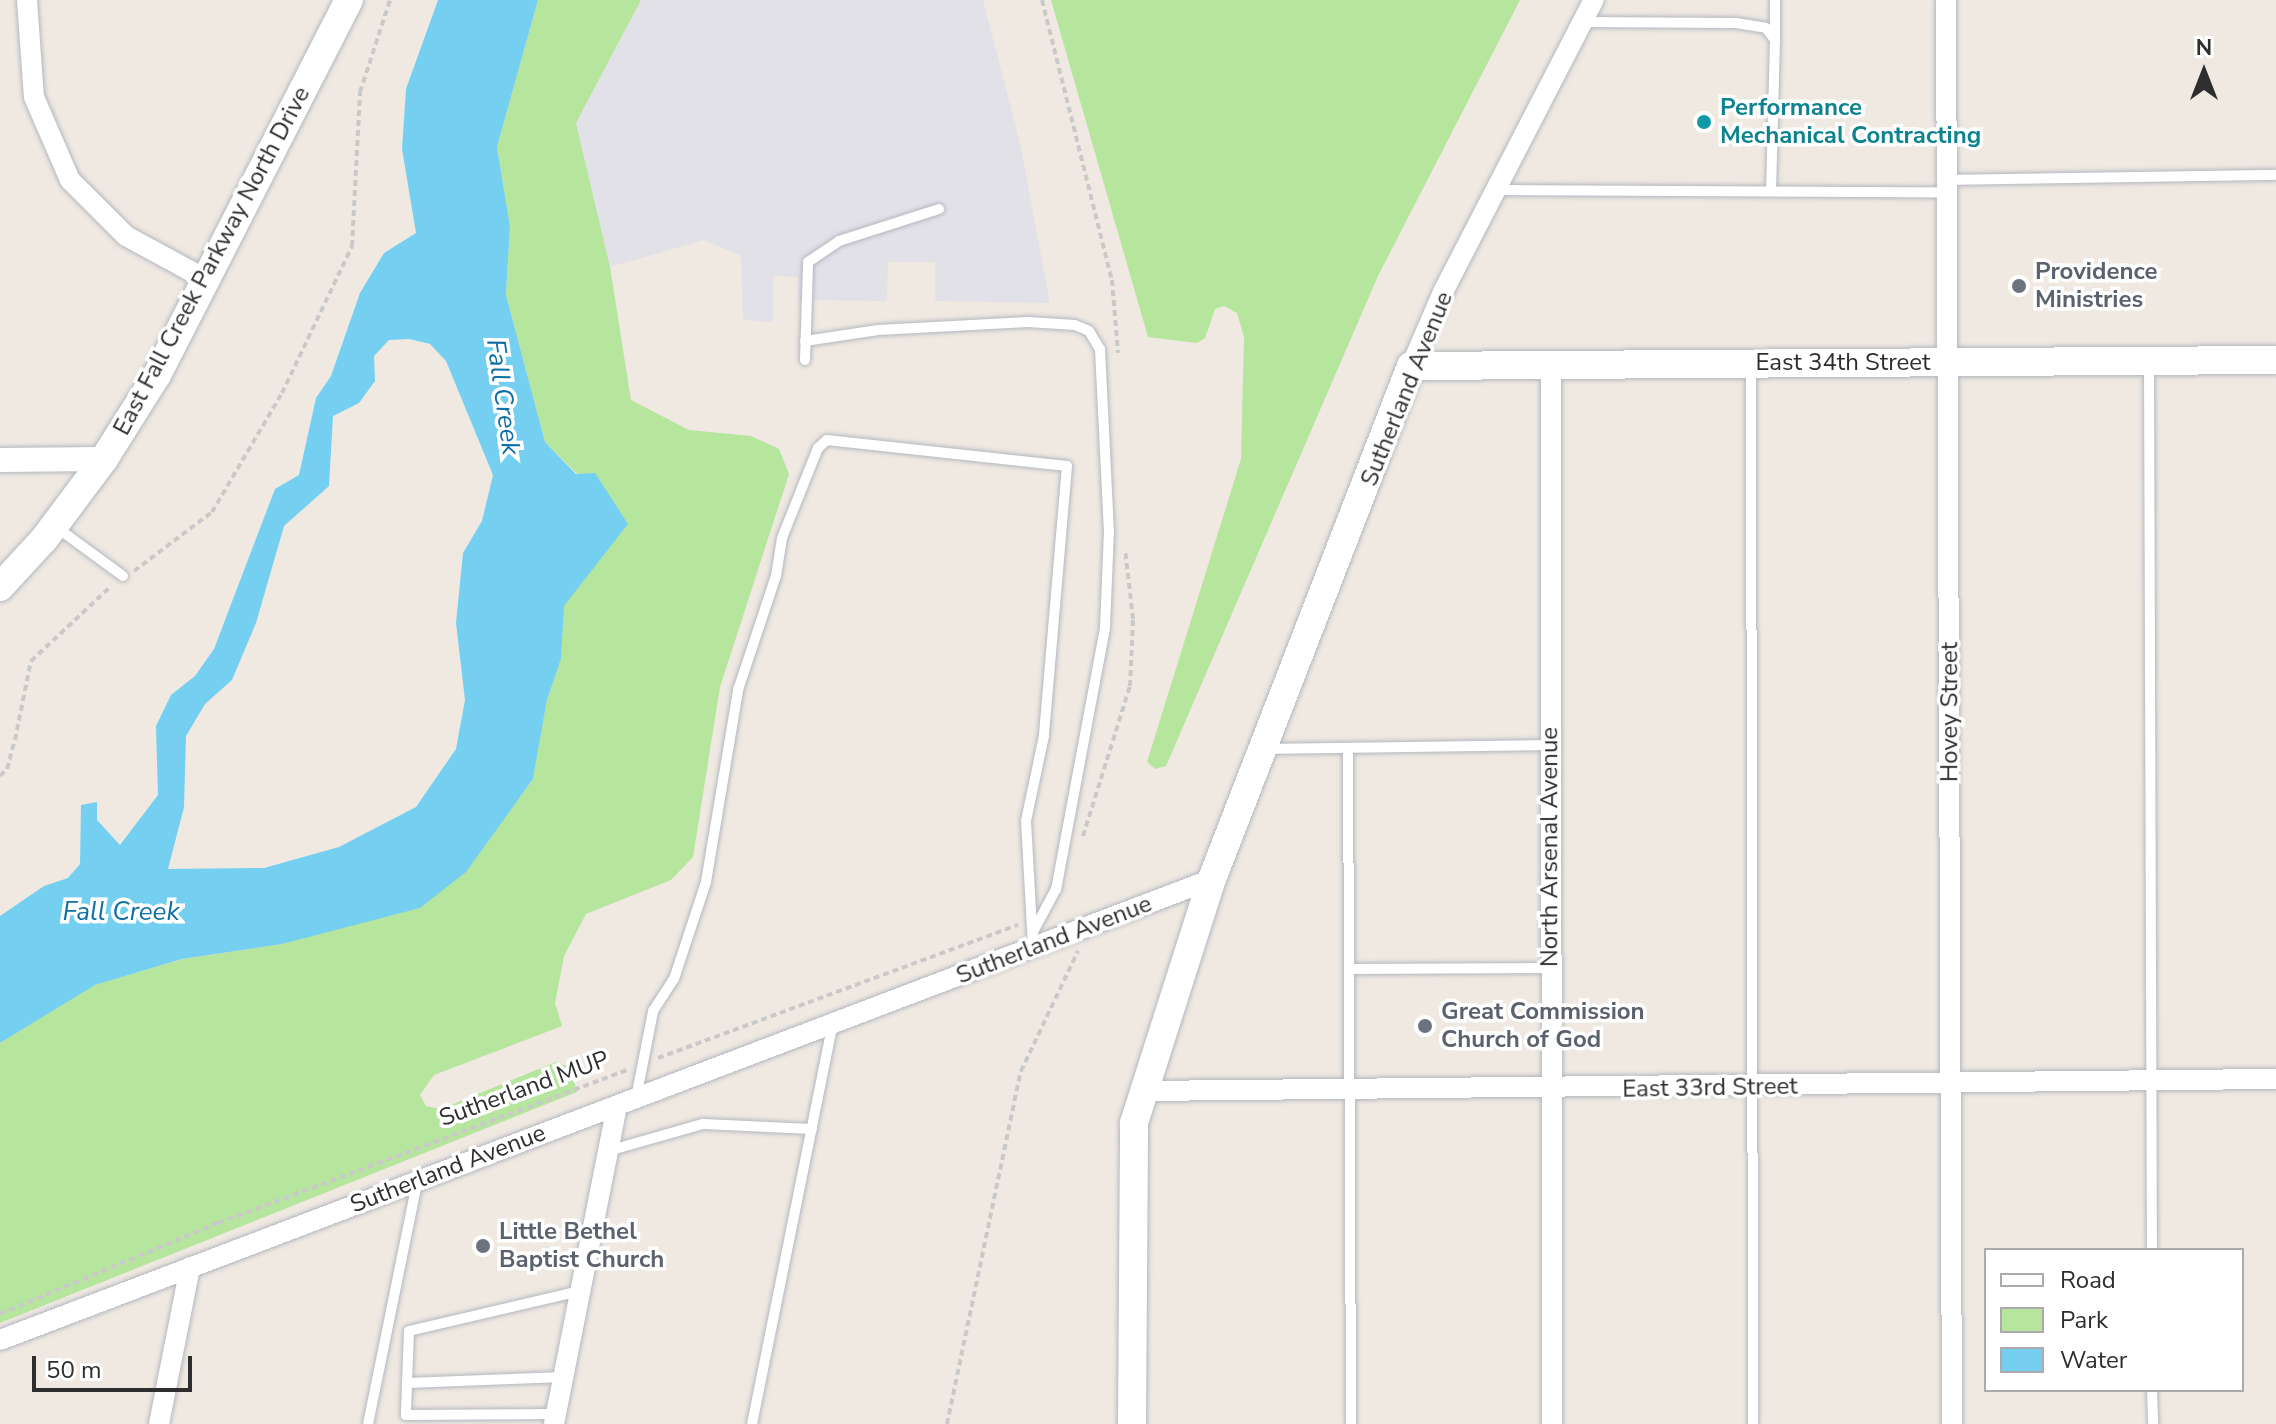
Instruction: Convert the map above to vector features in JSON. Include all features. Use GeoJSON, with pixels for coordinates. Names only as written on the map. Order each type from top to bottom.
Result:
{"type":"FeatureCollection","features":[{"type":"Feature","properties":{"kind":"main road","name":"East Fall Creek Parkway North Drive"},"geometry":{"type":"LineString","coordinates":[[0,587],[54,526],[104,459],[207,280],[349,0]]}},
{"type":"Feature","properties":{"kind":"main road","name":"East 34th Street"},"geometry":{"type":"LineString","coordinates":[[1411,366],[2276,360]]}},
{"type":"Feature","properties":{"kind":"main road","name":"Sutherland Avenue"},"geometry":{"type":"LineString","coordinates":[[1212,879],[1411,366]]}},
{"type":"Feature","properties":{"kind":"main road"},"geometry":{"type":"LineString","coordinates":[[1132,1424],[1131,1146],[1143,1091],[1212,879]]}},
{"type":"Feature","properties":{"kind":"street"},"geometry":{"type":"LineString","coordinates":[[27,0],[34,97],[70,180],[126,236],[207,280]]}},
{"type":"Feature","properties":{"kind":"street","name":"Sutherland Avenue"},"geometry":{"type":"LineString","coordinates":[[1411,366],[1496,190],[1594,0]]}},
{"type":"Feature","properties":{"kind":"street","name":"Hovey Street"},"geometry":{"type":"LineString","coordinates":[[1946,0],[1952,1424]]}},
{"type":"Feature","properties":{"kind":"street","name":"North Arsenal Avenue"},"geometry":{"type":"LineString","coordinates":[[1551,365],[1552,1424]]}},
{"type":"Feature","properties":{"kind":"street"},"geometry":{"type":"LineString","coordinates":[[0,460],[104,459]]}},
{"type":"Feature","properties":{"kind":"street","name":"Sutherland Avenue"},"geometry":{"type":"LineString","coordinates":[[0,1340],[833,1024],[1032,941],[1212,879]]}},
{"type":"Feature","properties":{"kind":"street","name":"East 33rd Street"},"geometry":{"type":"LineString","coordinates":[[1143,1091],[1553,1091],[2276,1079]]}},
{"type":"Feature","properties":{"kind":"street"},"geometry":{"type":"LineString","coordinates":[[555,1419],[608,1151],[626,1102]]}},
{"type":"Feature","properties":{"kind":"street"},"geometry":{"type":"LineString","coordinates":[[159,1424],[190,1267]]}},
{"type":"Feature","properties":{"kind":"lane"},"geometry":{"type":"LineString","coordinates":[[1771,190],[1775,0]]}},
{"type":"Feature","properties":{"kind":"lane"},"geometry":{"type":"LineString","coordinates":[[1582,22],[1751,24],[1766,28],[1775,40]]}},
{"type":"Feature","properties":{"kind":"lane"},"geometry":{"type":"LineString","coordinates":[[1496,190],[1771,190],[2276,175]]}},
{"type":"Feature","properties":{"kind":"lane"},"geometry":{"type":"LineString","coordinates":[[805,360],[808,262],[839,241],[939,209]]}},
{"type":"Feature","properties":{"kind":"lane"},"geometry":{"type":"LineString","coordinates":[[805,341],[878,330],[1028,322],[1075,325],[1089,331],[1100,349],[1109,531],[1105,628],[1056,889],[1032,941]]}},
{"type":"Feature","properties":{"kind":"lane"},"geometry":{"type":"LineString","coordinates":[[2149,361],[2152,1248]]}},
{"type":"Feature","properties":{"kind":"lane"},"geometry":{"type":"LineString","coordinates":[[1751,364],[1753,1424]]}},
{"type":"Feature","properties":{"kind":"lane"},"geometry":{"type":"LineString","coordinates":[[626,1102],[643,1064],[653,1011],[674,979],[706,882],[738,690],[776,576],[782,538],[818,448],[827,440],[1067,466],[1044,736],[1026,821],[1032,941]]}},
{"type":"Feature","properties":{"kind":"lane"},"geometry":{"type":"LineString","coordinates":[[54,526],[123,576]]}},
{"type":"Feature","properties":{"kind":"lane"},"geometry":{"type":"LineString","coordinates":[[1265,749],[1549,745]]}},
{"type":"Feature","properties":{"kind":"lane"},"geometry":{"type":"LineString","coordinates":[[1348,750],[1351,1424]]}},
{"type":"Feature","properties":{"kind":"lane"},"geometry":{"type":"LineString","coordinates":[[1349,969],[1551,968]]}},
{"type":"Feature","properties":{"kind":"lane"},"geometry":{"type":"LineString","coordinates":[[752,1424],[833,1024]]}},
{"type":"Feature","properties":{"kind":"lane"},"geometry":{"type":"LineString","coordinates":[[608,1151],[703,1124],[812,1129]]}},
{"type":"Feature","properties":{"kind":"lane"},"geometry":{"type":"LineString","coordinates":[[368,1424],[417,1181]]}},
{"type":"Feature","properties":{"kind":"lane"},"geometry":{"type":"LineString","coordinates":[[555,1419],[406,1415],[409,1331],[580,1291]]}},
{"type":"Feature","properties":{"kind":"lane"},"geometry":{"type":"LineString","coordinates":[[407,1383],[563,1377]]}},
{"type":"Feature","properties":{"kind":"lane"},"geometry":{"type":"LineString","coordinates":[[2152,1392],[2153,1424]]}},
{"type":"Feature","properties":{"kind":"path"},"geometry":{"type":"LineString","coordinates":[[0,776],[7,769],[15,740],[21,688],[31,661],[123,576],[212,512],[282,393],[352,246],[360,92],[390,0]]}},
{"type":"Feature","properties":{"kind":"path"},"geometry":{"type":"LineString","coordinates":[[1042,0],[1094,200]]}},
{"type":"Feature","properties":{"kind":"path","name":"Sutherland MUP"},"geometry":{"type":"LineString","coordinates":[[0,1314],[218,1223],[1030,920]]}},
{"type":"Feature","properties":{"kind":"path"},"geometry":{"type":"LineString","coordinates":[[947,1424],[1021,1071],[1080,945]]}},
{"type":"Feature","properties":{"kind":"shaded area"},"geometry":{"type":"Polygon","coordinates":[[[641,0],[983,0],[1020,143],[1050,303],[935,301],[935,262],[888,262],[887,301],[798,300],[798,277],[773,276],[773,322],[743,320],[741,256],[704,240],[610,267],[576,123],[641,0]]]}},
{"type":"Feature","properties":{"kind":"green space"},"geometry":{"type":"Polygon","coordinates":[[[538,0],[641,0],[576,123],[610,267],[631,400],[689,430],[751,436],[779,449],[789,474],[720,687],[693,857],[671,880],[586,914],[564,956],[555,1003],[562,1026],[434,1075],[420,1095],[426,1106],[441,1109],[556,1062],[570,1067],[577,1092],[0,1323],[0,1043],[94,985],[183,959],[282,944],[466,871],[533,779],[547,700],[561,659],[563,606],[628,524],[545,442],[506,295],[510,226],[497,147],[538,0]]]}},
{"type":"Feature","properties":{"kind":"green space"},"geometry":{"type":"Polygon","coordinates":[[[1051,0],[1520,0],[1378,276],[1166,766],[1155,769],[1147,762],[1241,459],[1244,337],[1237,313],[1224,306],[1215,309],[1205,338],[1197,343],[1148,337],[1051,0]]]}},
{"type":"Feature","properties":{"kind":"water","name":"Fall Creek"},"geometry":{"type":"Polygon","coordinates":[[[438,0],[538,0],[497,147],[510,226],[506,295],[545,442],[576,474],[595,473],[628,524],[564,606],[561,659],[547,700],[533,779],[466,872],[420,908],[282,944],[182,959],[95,985],[0,1043],[0,916],[44,886],[68,878],[80,864],[81,805],[97,802],[97,820],[120,845],[158,795],[156,726],[171,695],[195,676],[214,649],[275,489],[299,475],[316,398],[331,376],[360,293],[384,253],[416,233],[402,149],[406,89],[438,0]],[[409,339],[389,340],[374,356],[375,381],[359,403],[333,416],[329,486],[284,526],[256,623],[232,680],[205,704],[186,736],[184,807],[168,869],[264,868],[339,847],[416,807],[456,749],[465,700],[456,623],[463,553],[482,521],[493,475],[446,361],[430,344],[409,339]]]}},
{"type":"Feature","properties":{"kind":"place","name":"Performance Mechanical Contracting"},"geometry":{"type":"Point","coordinates":[1704,122]}},
{"type":"Feature","properties":{"kind":"place","name":"Providence Ministries"},"geometry":{"type":"Point","coordinates":[2019,286]}},
{"type":"Feature","properties":{"kind":"place","name":"Great Commission Church of God"},"geometry":{"type":"Point","coordinates":[1425,1026]}},
{"type":"Feature","properties":{"kind":"place","name":"Little Bethel Baptist Church"},"geometry":{"type":"Point","coordinates":[483,1246]}}]}
